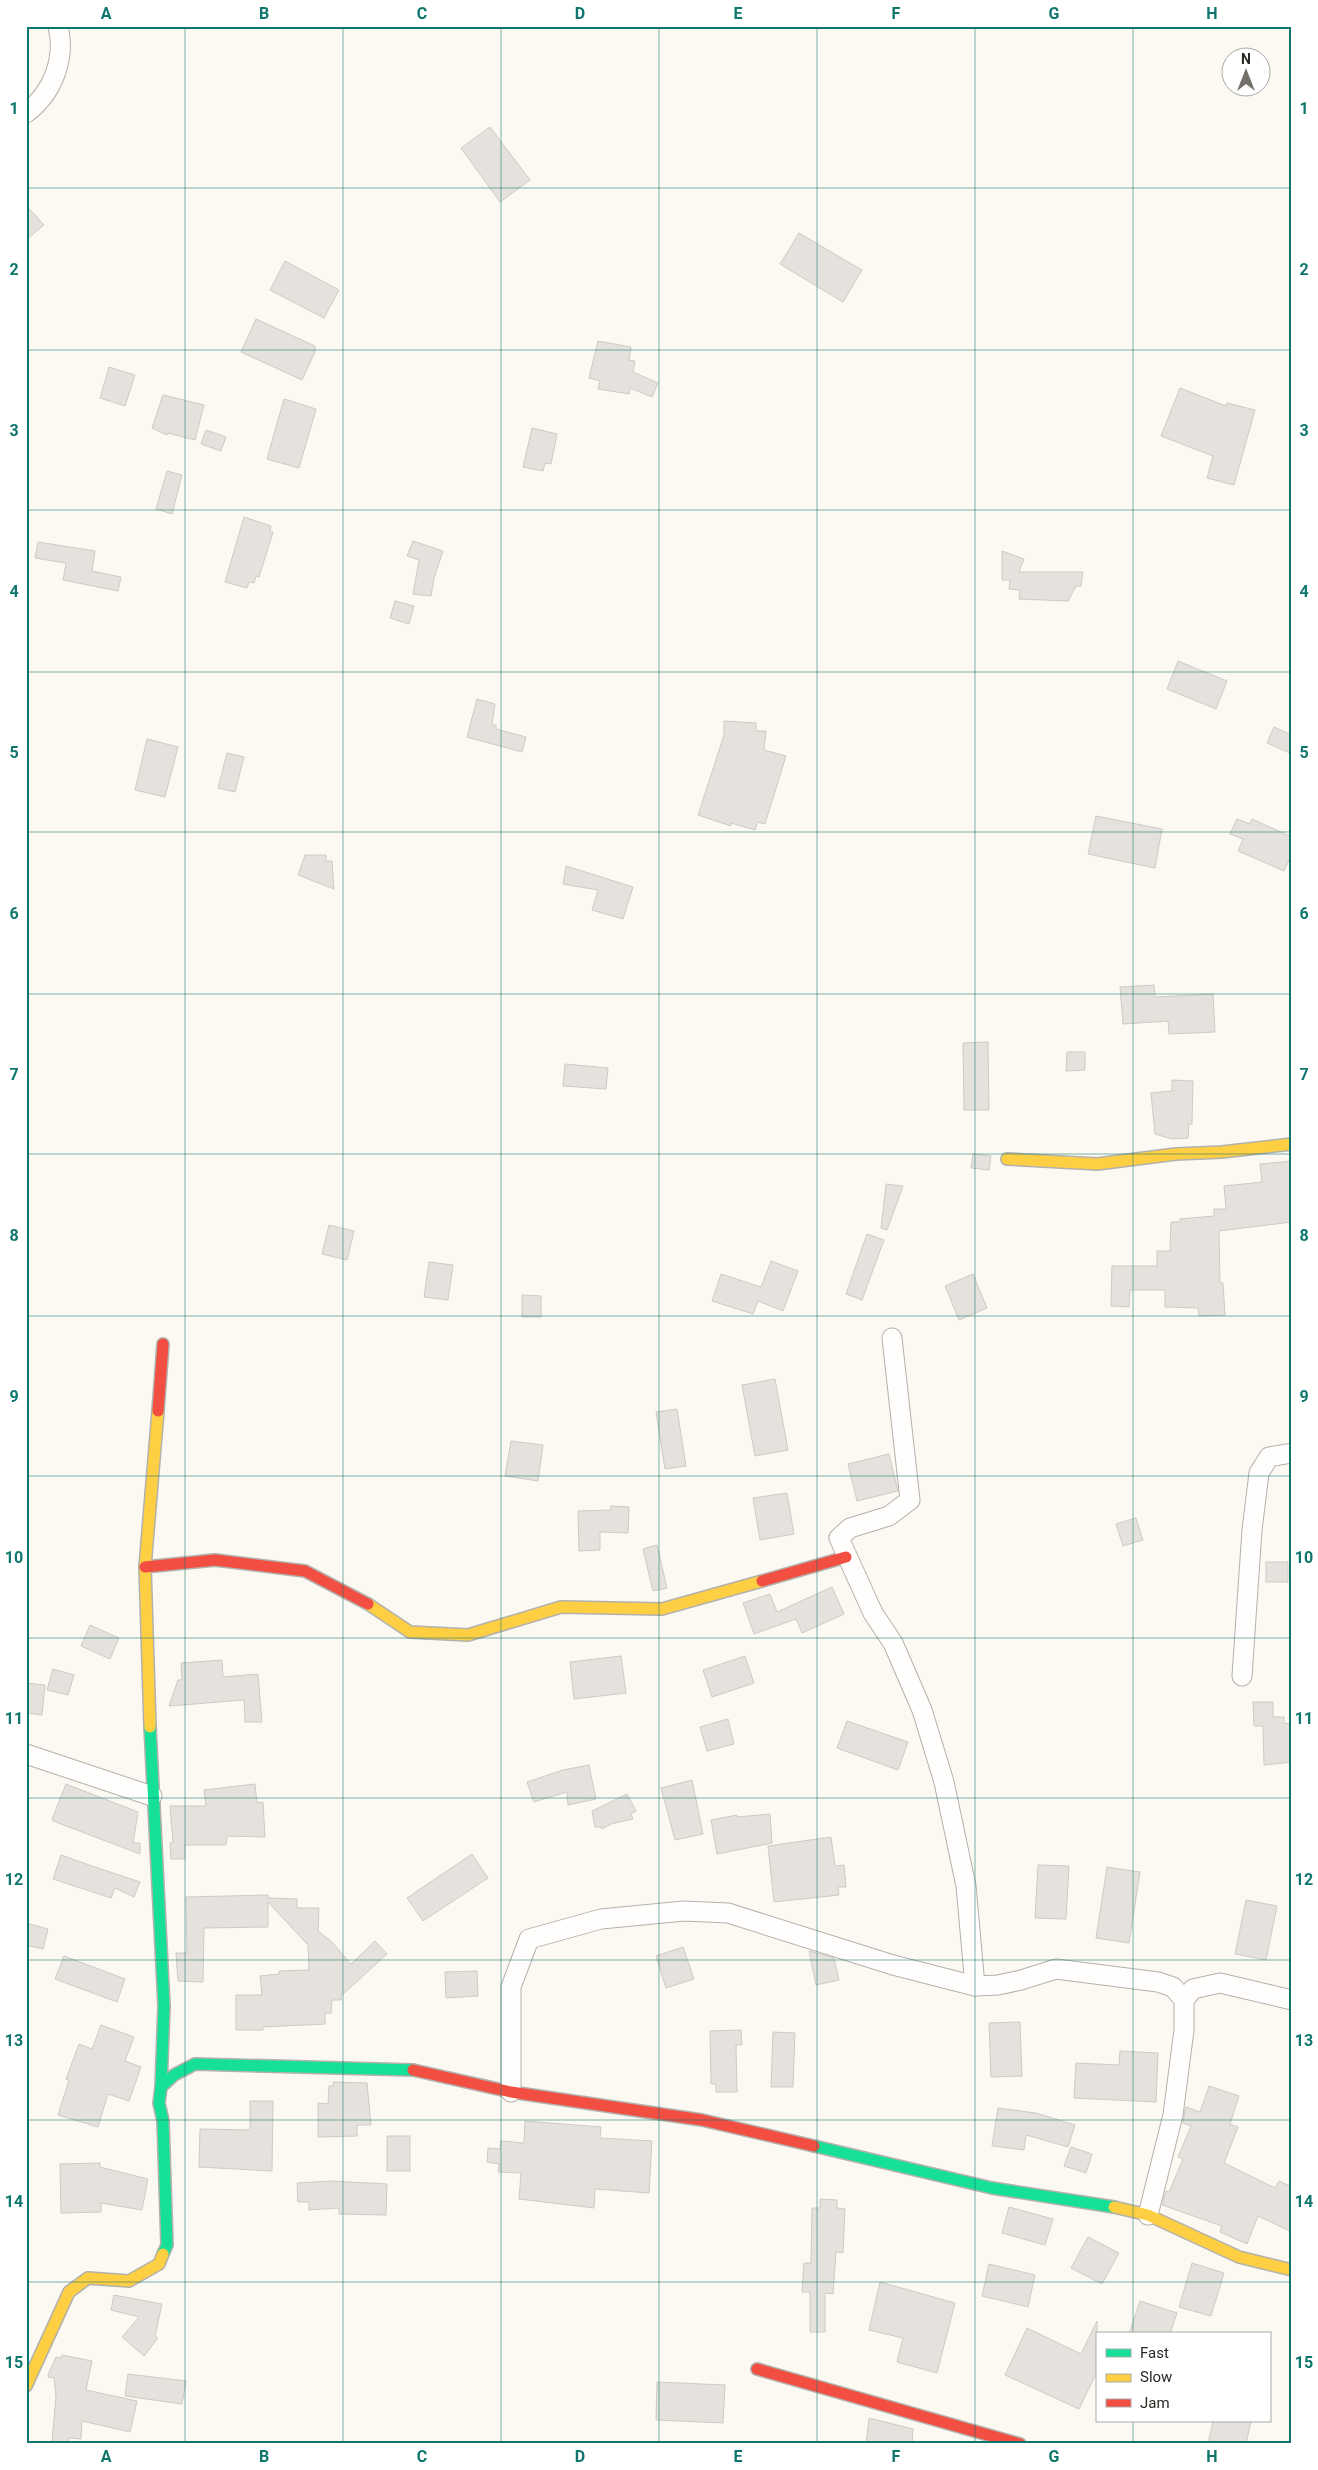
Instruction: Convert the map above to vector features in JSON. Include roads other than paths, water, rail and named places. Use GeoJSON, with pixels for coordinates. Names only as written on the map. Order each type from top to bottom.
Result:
{"type":"FeatureCollection","features":[{"type":"Feature","properties":{"kind":"street"},"geometry":{"type":"LineString","coordinates":[[26,113],[33,108],[51,84],[59,62],[62,41],[58,26]]}},
{"type":"Feature","properties":{"kind":"street"},"geometry":{"type":"LineString","coordinates":[[1007,1159],[1097,1164],[1176,1154],[1222,1152],[1292,1144]]}},
{"type":"Feature","properties":{"kind":"street"},"geometry":{"type":"LineString","coordinates":[[892,1338],[910,1500],[889,1516],[850,1528],[839,1538],[873,1613],[893,1643],[922,1710],[944,1782],[966,1886],[976,1986]]}},
{"type":"Feature","properties":{"kind":"street"},"geometry":{"type":"LineString","coordinates":[[26,2386],[70,2292],[88,2278],[129,2281],[158,2264],[167,2245],[163,2121],[159,2103],[164,2006],[152,1796],[145,1567],[163,1344]]}},
{"type":"Feature","properties":{"kind":"street"},"geometry":{"type":"LineString","coordinates":[[1242,1676],[1252,1530],[1259,1473],[1270,1457],[1292,1453]]}},
{"type":"Feature","properties":{"kind":"street"},"geometry":{"type":"LineString","coordinates":[[145,1567],[215,1560],[305,1571],[360,1599],[410,1632],[468,1635],[562,1607],[662,1608],[846,1557]]}},
{"type":"Feature","properties":{"kind":"street"},"geometry":{"type":"LineString","coordinates":[[26,1754],[152,1796]]}},
{"type":"Feature","properties":{"kind":"street"},"geometry":{"type":"LineString","coordinates":[[511,2092],[511,1987],[529,1939],[601,1919],[684,1910],[728,1913],[893,1965],[976,1986],[1014,1982],[1056,1969],[1158,1982],[1173,1987],[1184,2000]]}},
{"type":"Feature","properties":{"kind":"street"},"geometry":{"type":"LineString","coordinates":[[1148,2215],[1173,2115],[1184,2030],[1184,2000],[1193,1989],[1220,1983],[1292,2000]]}},
{"type":"Feature","properties":{"kind":"street"},"geometry":{"type":"LineString","coordinates":[[161,2087],[174,2074],[195,2064],[407,2068],[511,2092],[702,2120],[992,2188],[1096,2203],[1148,2215],[1239,2257],[1292,2270]]}},
{"type":"Feature","properties":{"kind":"street"},"geometry":{"type":"LineString","coordinates":[[757,2369],[1020,2444]]}}]}
